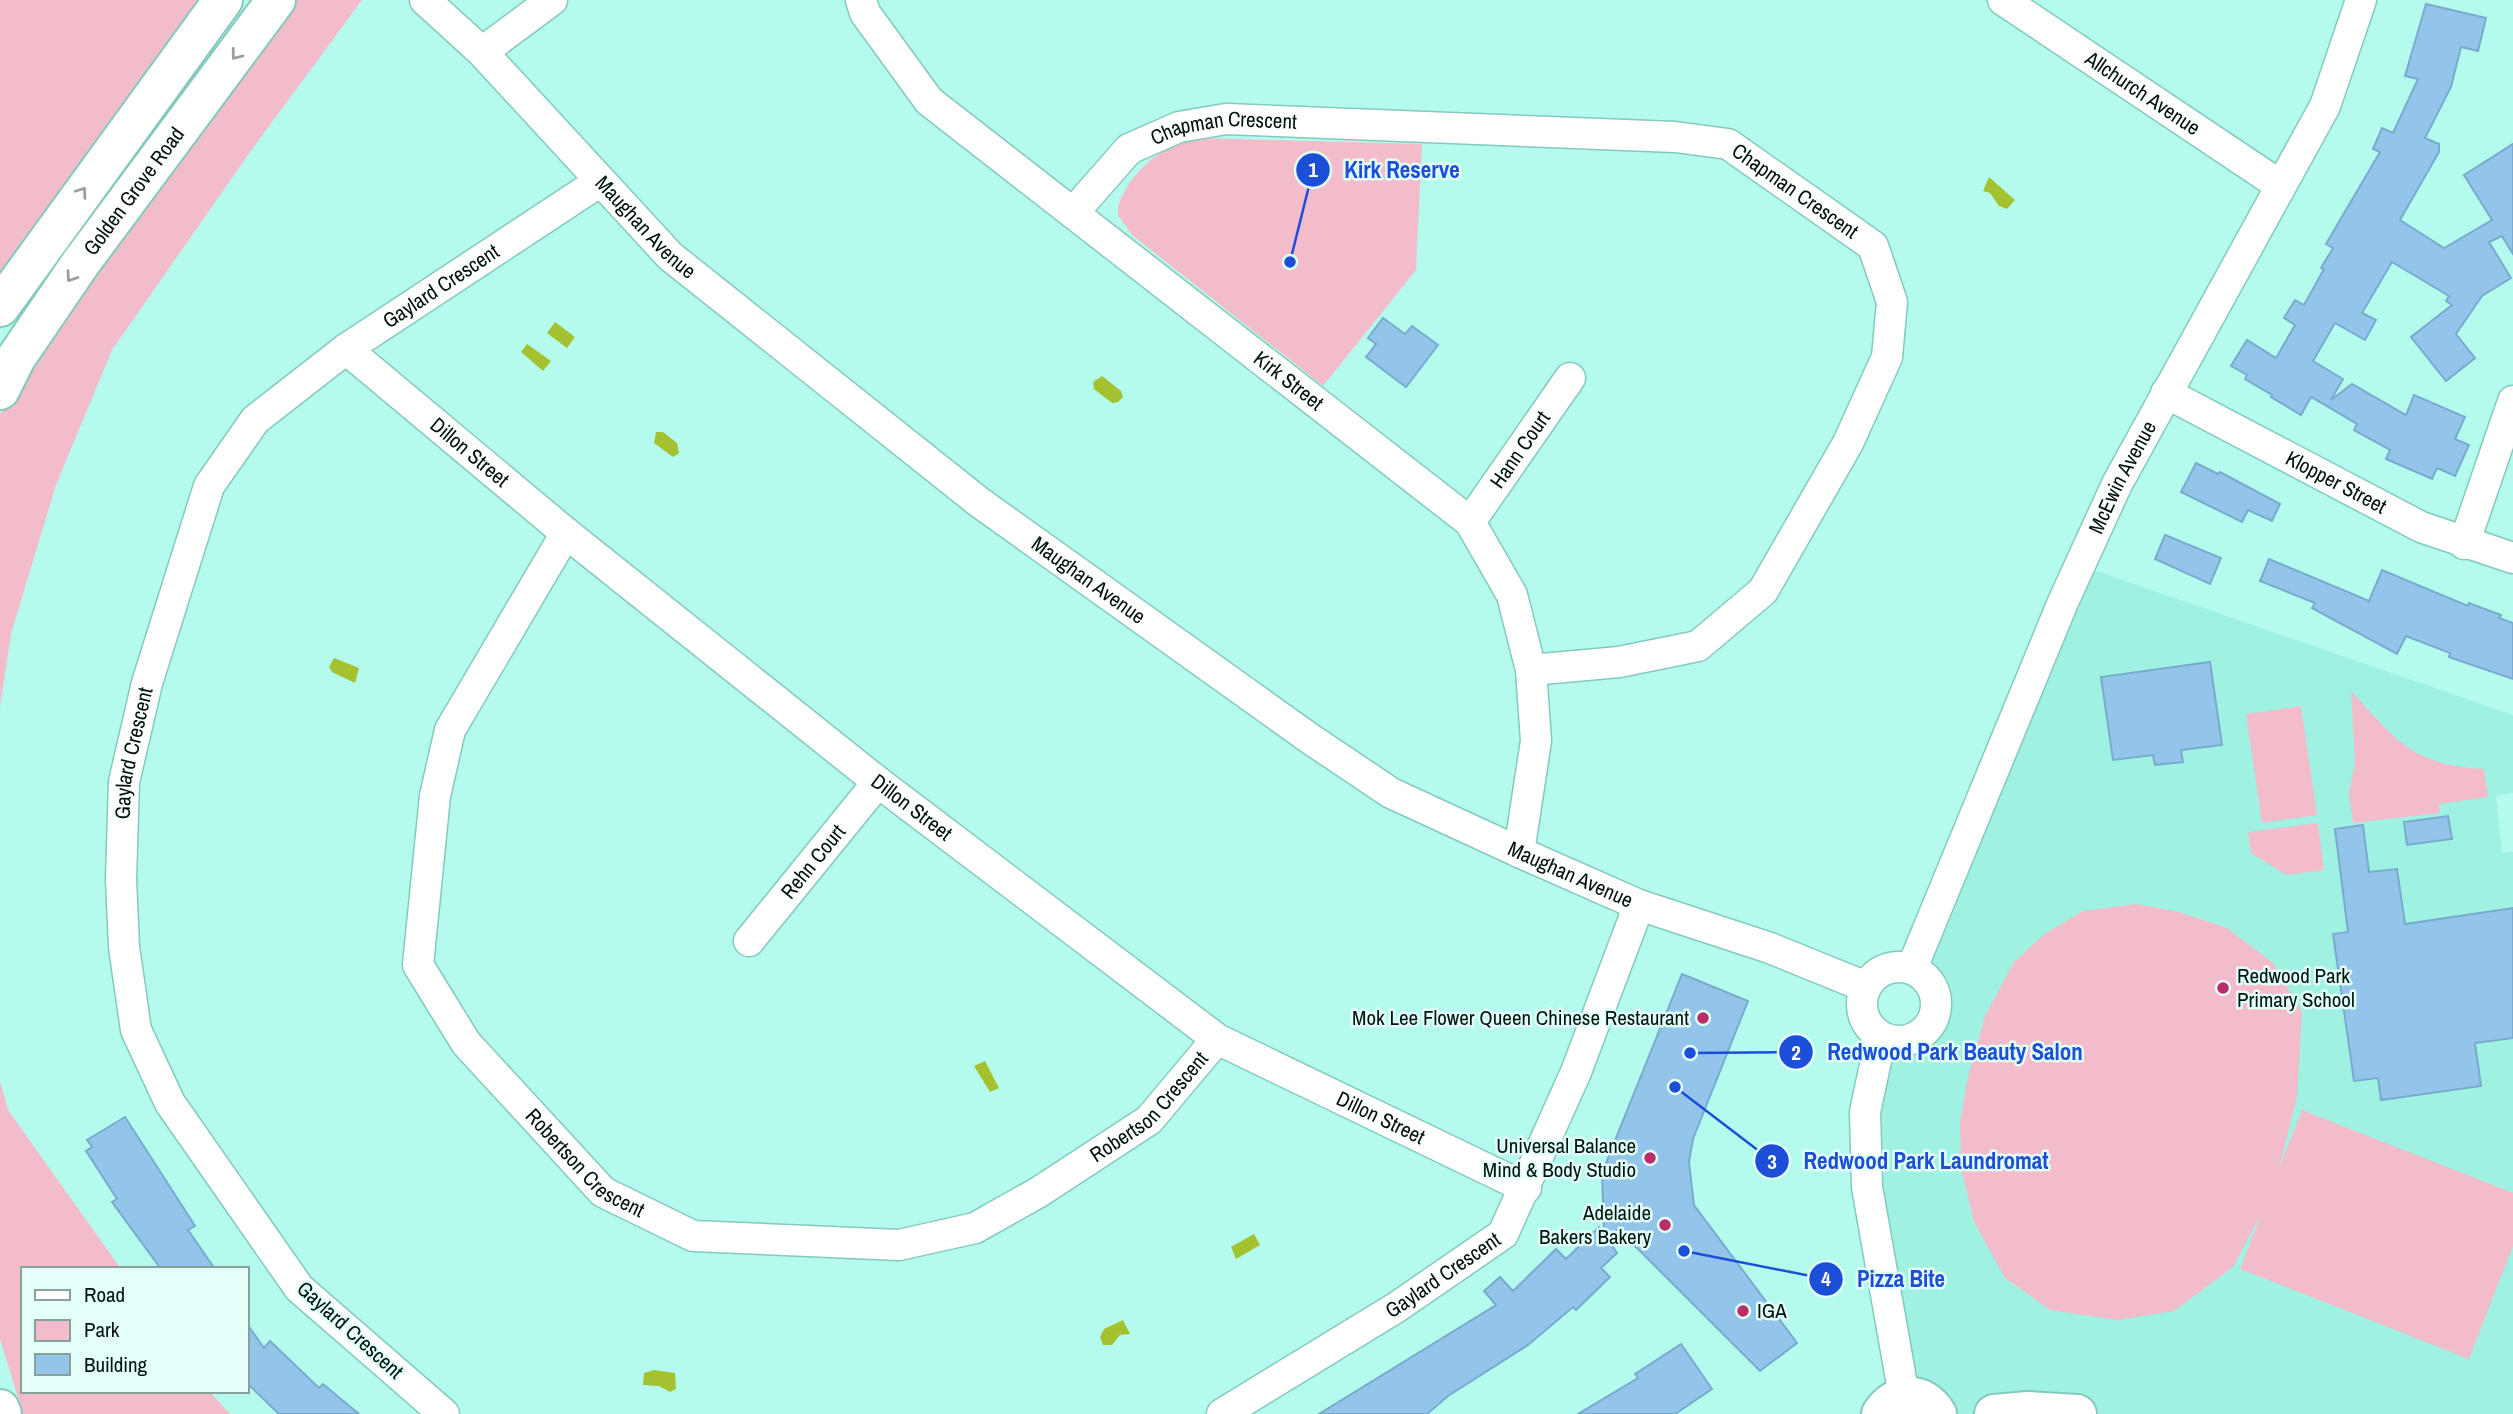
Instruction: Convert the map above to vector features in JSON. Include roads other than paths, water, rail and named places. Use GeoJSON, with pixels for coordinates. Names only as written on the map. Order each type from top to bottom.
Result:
{"type":"FeatureCollection","features":[{"type":"Feature","properties":{"kind":"main road","name":"Golden Grove Road"},"geometry":{"type":"LineString","coordinates":[[0,307],[223,0]]}},
{"type":"Feature","properties":{"kind":"main road","name":"Golden Grove Road"},"geometry":{"type":"LineString","coordinates":[[0,390],[16,358],[80,264],[276,0]]}},
{"type":"Feature","properties":{"kind":"main road"},"geometry":{"type":"LineString","coordinates":[[1892,1405],[1922,1399],[1937,1414]]}},
{"type":"Feature","properties":{"kind":"main road"},"geometry":{"type":"LineString","coordinates":[[0,1409],[2,1414]]}},
{"type":"Feature","properties":{"kind":"main road"},"geometry":{"type":"LineString","coordinates":[[1994,1414],[2028,1411],[2077,1414]]}},
{"type":"Feature","properties":{"kind":"street","name":"Maughan Avenue"},"geometry":{"type":"LineString","coordinates":[[425,0],[482,51],[670,256],[979,502],[1309,738],[1391,793],[1519,852],[1639,905],[1770,948],[1866,986]]}},
{"type":"Feature","properties":{"kind":"street"},"geometry":{"type":"LineString","coordinates":[[482,51],[552,0]]}},
{"type":"Feature","properties":{"kind":"street","name":"Kirk Street"},"geometry":{"type":"LineString","coordinates":[[861,0],[865,13],[929,101],[1470,522],[1512,595],[1531,670],[1536,741],[1519,852]]}},
{"type":"Feature","properties":{"kind":"street","name":"McEwin Avenue"},"geometry":{"type":"LineString","coordinates":[[1912,968],[2063,602],[2117,484],[2325,106],[2361,0]]}},
{"type":"Feature","properties":{"kind":"street","name":"Allchurch Avenue"},"geometry":{"type":"LineString","coordinates":[[2006,1],[2281,186]]}},
{"type":"Feature","properties":{"kind":"street","name":"Chapman Crescent"},"geometry":{"type":"LineString","coordinates":[[1073,213],[1129,149],[1180,127],[1226,120],[1675,137],[1728,144],[1873,246],[1892,302],[1887,357],[1848,443],[1763,591],[1698,646],[1619,663],[1531,670]]}},
{"type":"Feature","properties":{"kind":"street","name":"Gaylard Crescent"},"geometry":{"type":"LineString","coordinates":[[443,1414],[299,1288],[170,1103],[136,1030],[124,947],[121,879],[124,782],[147,683],[209,486],[254,420],[346,349],[599,181]]}},
{"type":"Feature","properties":{"kind":"street","name":"Dillon Street"},"geometry":{"type":"LineString","coordinates":[[346,349],[566,533],[878,782],[1217,1039],[1526,1188]]}},
{"type":"Feature","properties":{"kind":"street","name":"Hann Court"},"geometry":{"type":"LineString","coordinates":[[1470,522],[1570,378]]}},
{"type":"Feature","properties":{"kind":"street","name":"Klopper Street"},"geometry":{"type":"LineString","coordinates":[[2166,393],[2421,527],[2464,544],[2513,558]]}},
{"type":"Feature","properties":{"kind":"street"},"geometry":{"type":"LineString","coordinates":[[2464,544],[2513,401]]}},
{"type":"Feature","properties":{"kind":"street","name":"Robertson Crescent"},"geometry":{"type":"LineString","coordinates":[[566,533],[450,730],[435,796],[418,965],[466,1043],[603,1192],[693,1236],[899,1245],[975,1228],[1040,1192],[1149,1120],[1217,1039]]}},
{"type":"Feature","properties":{"kind":"street","name":"Rehn Court"},"geometry":{"type":"LineString","coordinates":[[749,941],[878,782]]}},
{"type":"Feature","properties":{"kind":"street","name":"Gaylard Crescent"},"geometry":{"type":"LineString","coordinates":[[1222,1414],[1396,1307],[1503,1234],[1576,1072],[1639,905]]}},
{"type":"Feature","properties":{"kind":"street"},"geometry":{"type":"LineString","coordinates":[[1890,967],[1912,968],[1922,974],[1936,994],[1934,1018],[1928,1029],[1907,1041],[1881,1037],[1873,1031],[1862,1010],[1866,986],[1880,971],[1890,967]]}},
{"type":"Feature","properties":{"kind":"street"},"geometry":{"type":"LineString","coordinates":[[1881,1037],[1865,1112],[1867,1187],[1892,1405]]}},
{"type":"Feature","properties":{"kind":"place","name":"Kirk Reserve"},"geometry":{"type":"Point","coordinates":[1290,262]}},
{"type":"Feature","properties":{"kind":"place","name":"Redwood Park Primary School"},"geometry":{"type":"Point","coordinates":[2223,988]}},
{"type":"Feature","properties":{"kind":"place","name":"Mok Lee Flower Queen Chinese Restaurant"},"geometry":{"type":"Point","coordinates":[1703,1018]}},
{"type":"Feature","properties":{"kind":"place","name":"Redwood Park Beauty Salon"},"geometry":{"type":"Point","coordinates":[1690,1053]}},
{"type":"Feature","properties":{"kind":"place","name":"Redwood Park Laundromat"},"geometry":{"type":"Point","coordinates":[1675,1087]}},
{"type":"Feature","properties":{"kind":"place","name":"Universal Balance Mind & Body Studio"},"geometry":{"type":"Point","coordinates":[1650,1158]}},
{"type":"Feature","properties":{"kind":"place","name":"Adelaide Bakers Bakery"},"geometry":{"type":"Point","coordinates":[1665,1225]}},
{"type":"Feature","properties":{"kind":"place","name":"Pizza Bite"},"geometry":{"type":"Point","coordinates":[1684,1251]}},
{"type":"Feature","properties":{"kind":"place","name":"IGA"},"geometry":{"type":"Point","coordinates":[1743,1311]}}]}
